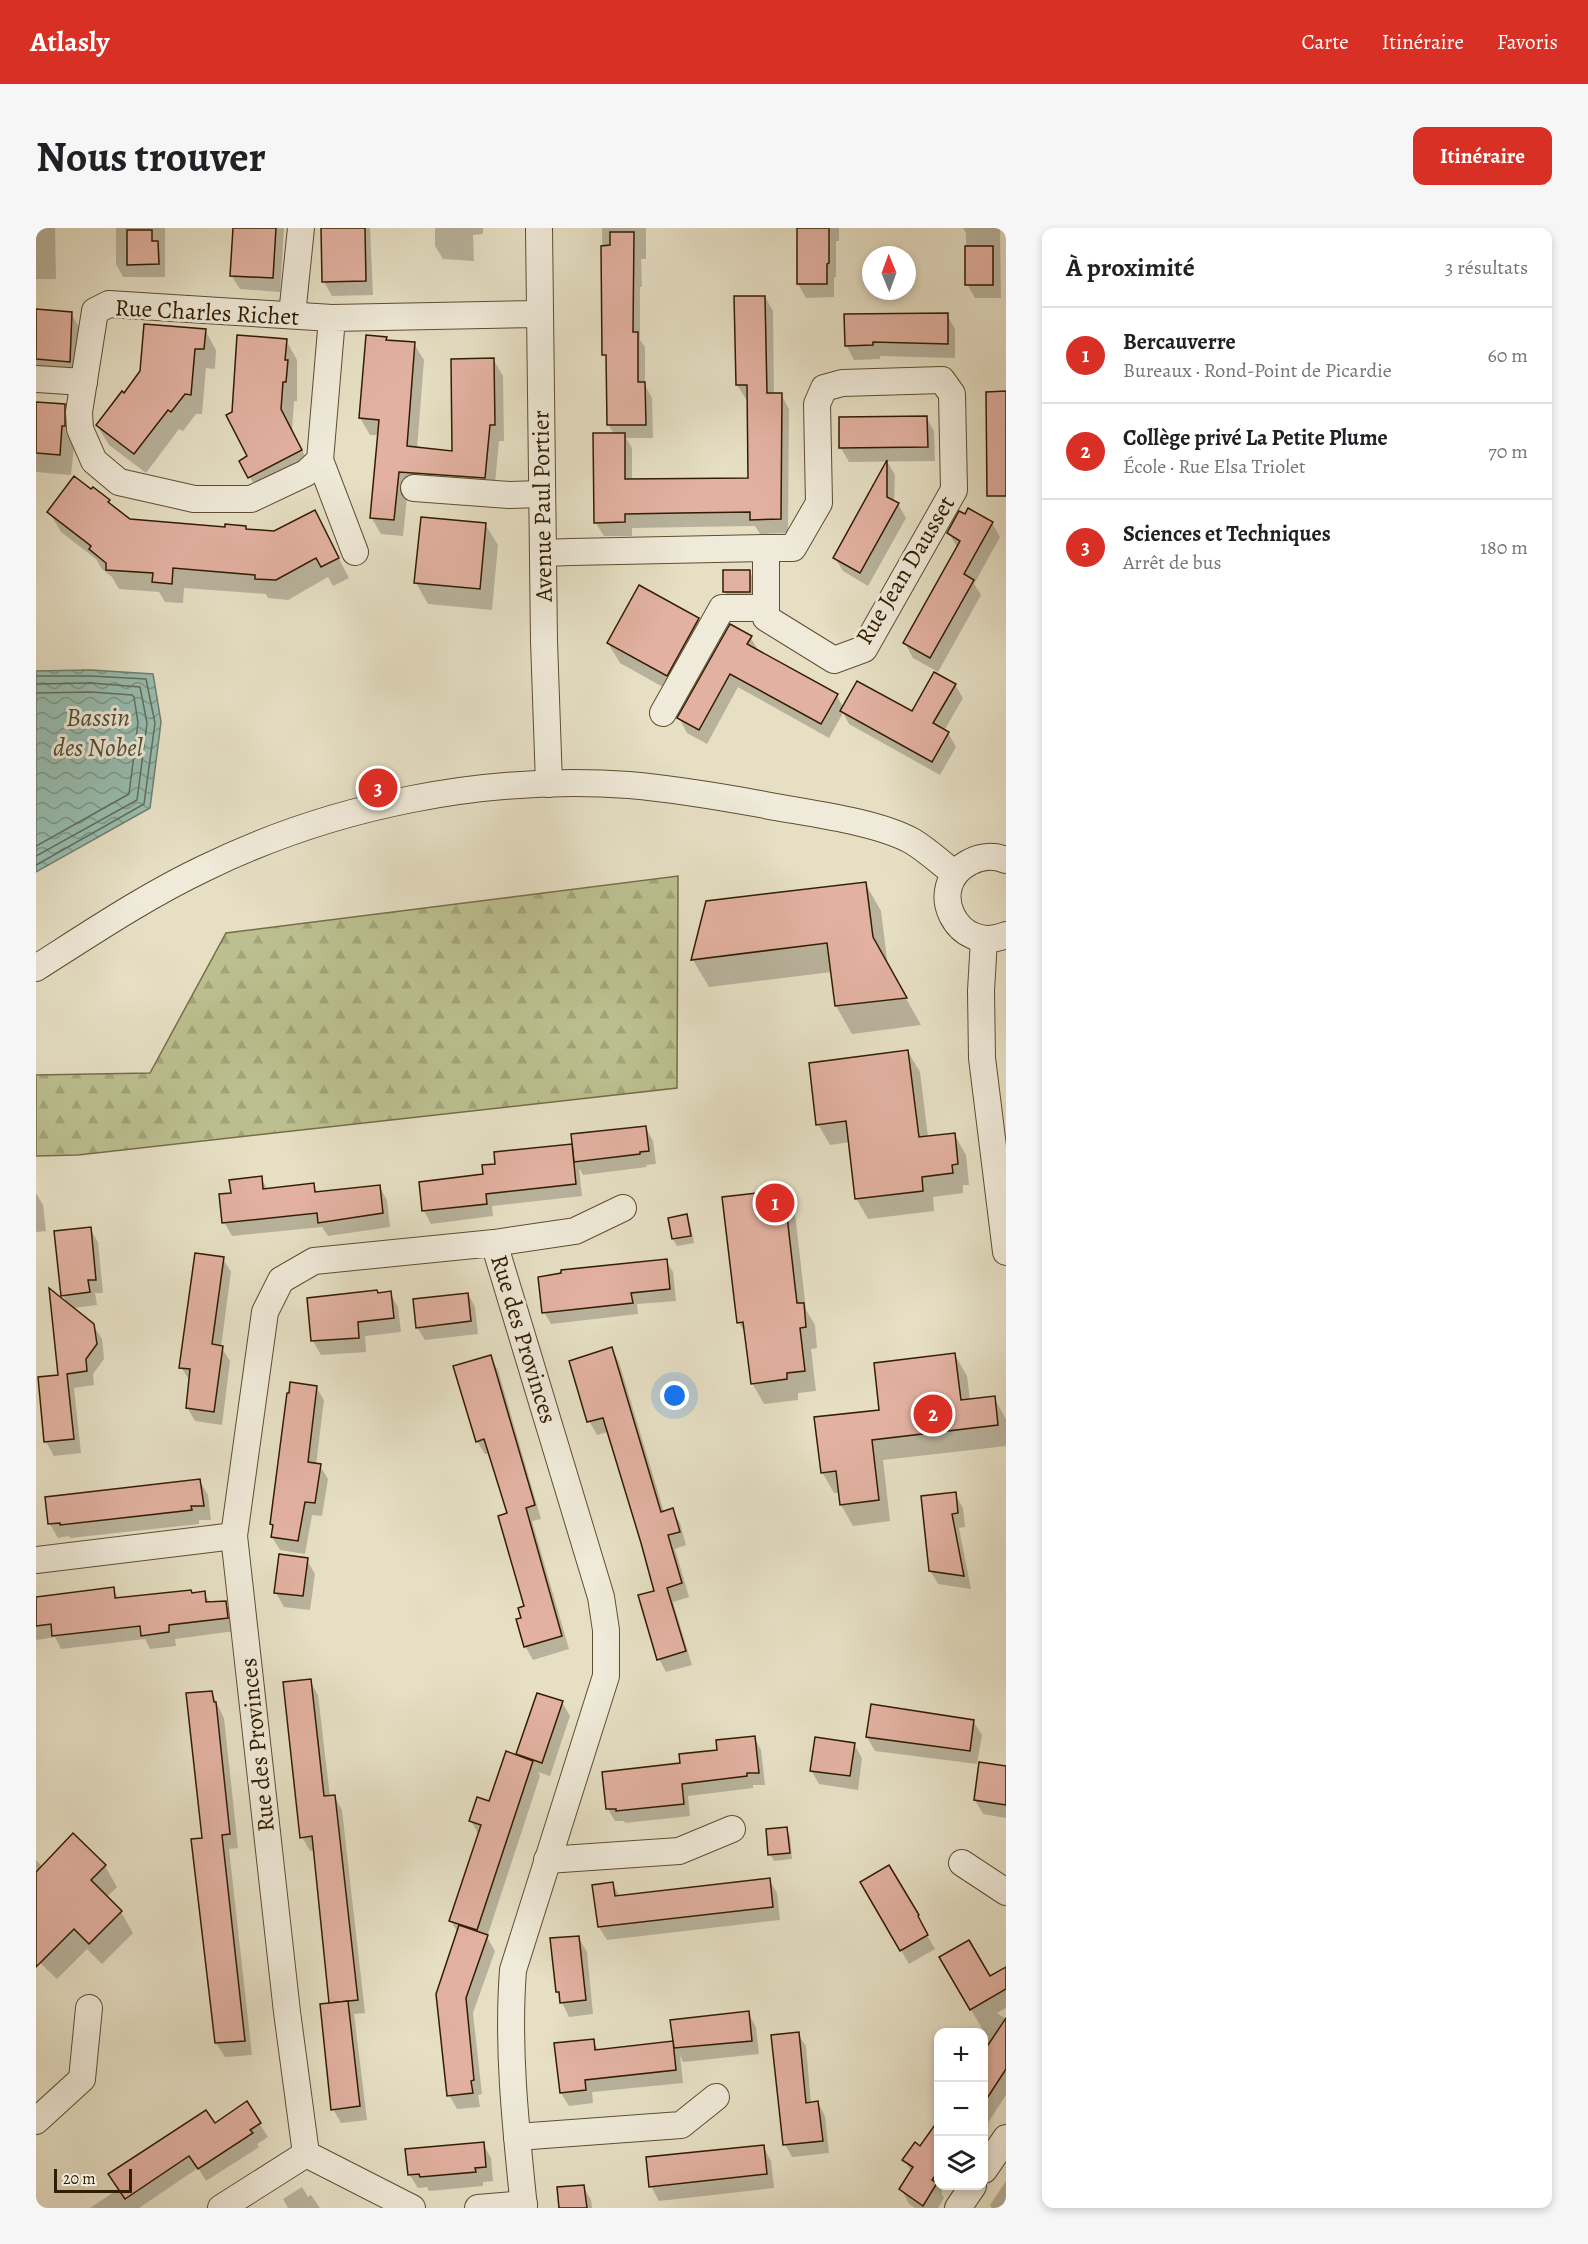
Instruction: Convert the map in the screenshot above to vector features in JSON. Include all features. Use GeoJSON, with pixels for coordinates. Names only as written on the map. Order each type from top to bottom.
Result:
{"type":"FeatureCollection","features":[{"type":"Feature","properties":{"kind":"street"},"geometry":{"type":"LineString","coordinates":[[292,315],[301,228]]}},
{"type":"Feature","properties":{"kind":"street","name":"Avenue Paul Portier"},"geometry":{"type":"LineString","coordinates":[[539,228],[543,553],[549,784]]}},
{"type":"Feature","properties":{"kind":"street","name":"Rue Charles Richet"},"geometry":{"type":"LineString","coordinates":[[321,450],[306,473],[250,499],[194,499],[119,482],[94,461],[80,429],[79,412],[95,311],[109,304],[332,318],[540,314]]}},
{"type":"Feature","properties":{"kind":"street"},"geometry":{"type":"LineString","coordinates":[[332,318],[321,450],[355,552]]}},
{"type":"Feature","properties":{"kind":"street"},"geometry":{"type":"LineString","coordinates":[[36,379],[84,382]]}},
{"type":"Feature","properties":{"kind":"street","name":"Rue Jean Dausset"},"geometry":{"type":"LineString","coordinates":[[543,553],[793,548],[819,503],[817,404],[824,388],[842,383],[942,380],[952,394],[954,490],[864,649],[834,660],[766,618],[766,608]]}},
{"type":"Feature","properties":{"kind":"street"},"geometry":{"type":"LineString","coordinates":[[414,488],[509,495],[542,494]]}},
{"type":"Feature","properties":{"kind":"street"},"geometry":{"type":"LineString","coordinates":[[663,713],[722,608],[766,608],[766,548]]}},
{"type":"Feature","properties":{"kind":"street"},"geometry":{"type":"LineString","coordinates":[[36,968],[168,887],[239,852],[282,835],[350,814],[394,803],[466,791],[549,784],[626,785],[707,794],[882,829],[913,842],[955,874]]}},
{"type":"Feature","properties":{"kind":"street"},"geometry":{"type":"LineString","coordinates":[[1006,860],[989,856],[976,858],[964,864],[955,874],[949,887],[947,901],[951,915],[959,927],[970,935],[995,937],[981,991],[982,1058],[1006,1252]]}},
{"type":"Feature","properties":{"kind":"street"},"geometry":{"type":"LineString","coordinates":[[494,1243],[575,1231],[623,1208]]}},
{"type":"Feature","properties":{"kind":"street","name":"Rue des Provinces"},"geometry":{"type":"LineString","coordinates":[[306,2154],[287,2013],[234,1536],[265,1312],[281,1280],[314,1261],[494,1243],[601,1597],[606,1630],[606,1676],[513,1970],[510,2008],[517,2137],[524,2206],[478,2208]]}},
{"type":"Feature","properties":{"kind":"street"},"geometry":{"type":"LineString","coordinates":[[36,1560],[234,1536]]}},
{"type":"Feature","properties":{"kind":"street"},"geometry":{"type":"LineString","coordinates":[[547,1860],[679,1851],[732,1829]]}},
{"type":"Feature","properties":{"kind":"street"},"geometry":{"type":"LineString","coordinates":[[962,1863],[1006,1892]]}},
{"type":"Feature","properties":{"kind":"street"},"geometry":{"type":"LineString","coordinates":[[36,2121],[81,2079],[89,2008]]}},
{"type":"Feature","properties":{"kind":"street"},"geometry":{"type":"LineString","coordinates":[[517,2137],[681,2125],[716,2097]]}},
{"type":"Feature","properties":{"kind":"street"},"geometry":{"type":"LineString","coordinates":[[988,2164],[1006,2138]]}},
{"type":"Feature","properties":{"kind":"street"},"geometry":{"type":"LineString","coordinates":[[221,2208],[306,2154],[412,2208]]}},
{"type":"Feature","properties":{"kind":"street"},"geometry":{"type":"LineString","coordinates":[[958,2208],[970,2190]]}},
{"type":"Feature","properties":{"kind":"green space"},"geometry":{"type":"Polygon","coordinates":[[[678,876],[677,1088],[78,1155],[36,1156],[36,1075],[150,1073],[226,933],[678,876]]]}},
{"type":"Feature","properties":{"kind":"water","name":"Bassin des Nobel"},"geometry":{"type":"Polygon","coordinates":[[[91,670],[153,674],[161,722],[150,808],[36,872],[36,671],[91,670]]]}},
{"type":"Feature","properties":{"kind":"building"},"geometry":{"type":"Polygon","coordinates":[[[233,228],[276,228],[273,278],[230,276],[233,228]]]}},
{"type":"Feature","properties":{"kind":"building"},"geometry":{"type":"Polygon","coordinates":[[[321,228],[365,228],[366,281],[322,282],[321,228]]]}},
{"type":"Feature","properties":{"kind":"building"},"geometry":{"type":"Polygon","coordinates":[[[797,228],[829,228],[827,284],[797,284],[797,228]]]}},
{"type":"Feature","properties":{"kind":"building"},"geometry":{"type":"Polygon","coordinates":[[[127,230],[152,230],[152,241],[158,241],[159,264],[127,265],[127,230]]]}},
{"type":"Feature","properties":{"kind":"building"},"geometry":{"type":"Polygon","coordinates":[[[610,232],[634,232],[633,332],[638,332],[638,382],[645,382],[646,425],[607,425],[606,355],[602,355],[601,246],[610,245],[610,232]]]}},
{"type":"Feature","properties":{"kind":"building"},"geometry":{"type":"Polygon","coordinates":[[[965,246],[993,246],[993,285],[965,285],[965,246]]]}},
{"type":"Feature","properties":{"kind":"building"},"geometry":{"type":"Polygon","coordinates":[[[734,296],[765,296],[767,393],[782,393],[781,519],[750,520],[750,512],[625,514],[625,522],[594,523],[593,433],[625,433],[625,479],[748,478],[747,385],[736,385],[734,296]]]}},
{"type":"Feature","properties":{"kind":"building"},"geometry":{"type":"Polygon","coordinates":[[[36,309],[72,312],[70,362],[36,359],[36,309]]]}},
{"type":"Feature","properties":{"kind":"building"},"geometry":{"type":"Polygon","coordinates":[[[948,313],[948,344],[873,342],[873,345],[845,346],[844,314],[948,313]]]}},
{"type":"Feature","properties":{"kind":"building"},"geometry":{"type":"Polygon","coordinates":[[[144,324],[206,329],[204,349],[195,349],[191,395],[185,394],[171,412],[168,410],[134,454],[96,425],[140,371],[144,324]]]}},
{"type":"Feature","properties":{"kind":"building"},"geometry":{"type":"Polygon","coordinates":[[[237,335],[287,339],[285,360],[288,360],[286,382],[283,382],[281,409],[302,450],[248,478],[239,461],[247,456],[226,415],[232,412],[237,335]]]}},
{"type":"Feature","properties":{"kind":"building"},"geometry":{"type":"Polygon","coordinates":[[[366,335],[387,337],[386,340],[415,342],[407,446],[452,451],[451,359],[494,358],[495,425],[490,425],[485,478],[399,472],[394,520],[370,518],[379,420],[359,418],[366,335]]]}},
{"type":"Feature","properties":{"kind":"building"},"geometry":{"type":"Polygon","coordinates":[[[1006,391],[1006,496],[987,496],[986,392],[1006,391]]]}},
{"type":"Feature","properties":{"kind":"building"},"geometry":{"type":"Polygon","coordinates":[[[36,402],[65,404],[65,426],[62,426],[60,455],[36,453],[36,402]]]}},
{"type":"Feature","properties":{"kind":"building"},"geometry":{"type":"Polygon","coordinates":[[[927,416],[928,447],[839,448],[839,417],[927,416]]]}},
{"type":"Feature","properties":{"kind":"building"},"geometry":{"type":"Polygon","coordinates":[[[887,460],[887,497],[899,503],[860,573],[833,558],[887,460]]]}},
{"type":"Feature","properties":{"kind":"building"},"geometry":{"type":"Polygon","coordinates":[[[74,476],[110,500],[108,502],[130,519],[225,527],[225,524],[246,526],[246,529],[274,531],[315,510],[339,558],[321,567],[316,558],[276,580],[255,579],[255,575],[173,568],[172,584],[152,582],[153,573],[106,570],[106,563],[89,549],[91,546],[47,512],[74,476]]]}},
{"type":"Feature","properties":{"kind":"building"},"geometry":{"type":"Polygon","coordinates":[[[968,508],[993,522],[964,574],[974,580],[930,658],[903,643],[960,541],[947,533],[959,511],[965,514],[968,508]]]}},
{"type":"Feature","properties":{"kind":"building"},"geometry":{"type":"Polygon","coordinates":[[[421,517],[486,523],[480,589],[414,583],[421,517]]]}},
{"type":"Feature","properties":{"kind":"building"},"geometry":{"type":"Polygon","coordinates":[[[723,570],[750,570],[750,592],[723,592],[723,570]]]}},
{"type":"Feature","properties":{"kind":"building"},"geometry":{"type":"Polygon","coordinates":[[[639,585],[699,618],[667,676],[607,643],[639,585]]]}},
{"type":"Feature","properties":{"kind":"building"},"geometry":{"type":"Polygon","coordinates":[[[730,624],[752,636],[747,644],[838,694],[821,724],[730,674],[699,730],[677,718],[730,624]]]}},
{"type":"Feature","properties":{"kind":"building"},"geometry":{"type":"Polygon","coordinates":[[[934,672],[956,684],[933,723],[949,732],[932,762],[840,711],[857,681],[912,711],[934,672]]]}},
{"type":"Feature","properties":{"kind":"building"},"geometry":{"type":"Polygon","coordinates":[[[866,882],[873,937],[907,998],[835,1006],[827,943],[691,960],[706,901],[866,882]]]}},
{"type":"Feature","properties":{"kind":"building"},"geometry":{"type":"Polygon","coordinates":[[[908,1050],[919,1137],[955,1133],[958,1164],[952,1165],[953,1173],[922,1177],[923,1191],[855,1199],[846,1121],[816,1125],[809,1063],[908,1050]]]}},
{"type":"Feature","properties":{"kind":"building"},"geometry":{"type":"Polygon","coordinates":[[[646,1126],[649,1151],[574,1162],[571,1134],[646,1126]]]}},
{"type":"Feature","properties":{"kind":"building"},"geometry":{"type":"Polygon","coordinates":[[[572,1144],[576,1184],[486,1194],[487,1204],[422,1211],[419,1182],[483,1174],[482,1165],[495,1164],[494,1152],[572,1144]]]}},
{"type":"Feature","properties":{"kind":"building"},"geometry":{"type":"Polygon","coordinates":[[[262,1176],[263,1189],[314,1183],[315,1192],[380,1185],[383,1213],[318,1223],[317,1213],[222,1223],[219,1194],[231,1193],[229,1180],[262,1176]]]}},
{"type":"Feature","properties":{"kind":"building"},"geometry":{"type":"Polygon","coordinates":[[[784,1190],[797,1303],[804,1303],[806,1327],[800,1328],[805,1371],[787,1373],[787,1379],[751,1384],[743,1322],[737,1323],[722,1197],[784,1190]]]}},
{"type":"Feature","properties":{"kind":"building"},"geometry":{"type":"Polygon","coordinates":[[[687,1214],[691,1236],[672,1239],[668,1218],[687,1214]]]}},
{"type":"Feature","properties":{"kind":"building"},"geometry":{"type":"Polygon","coordinates":[[[91,1227],[96,1280],[88,1280],[90,1292],[61,1296],[54,1231],[91,1227]]]}},
{"type":"Feature","properties":{"kind":"building"},"geometry":{"type":"Polygon","coordinates":[[[195,1253],[224,1257],[212,1344],[223,1346],[214,1412],[186,1408],[190,1369],[179,1368],[195,1253]]]}},
{"type":"Feature","properties":{"kind":"building"},"geometry":{"type":"Polygon","coordinates":[[[667,1259],[670,1289],[631,1293],[633,1303],[542,1313],[538,1277],[561,1273],[561,1270],[667,1259]]]}},
{"type":"Feature","properties":{"kind":"building"},"geometry":{"type":"Polygon","coordinates":[[[49,1288],[94,1324],[97,1344],[86,1359],[87,1371],[67,1374],[74,1439],[44,1442],[38,1377],[58,1375],[49,1288]]]}},
{"type":"Feature","properties":{"kind":"building"},"geometry":{"type":"Polygon","coordinates":[[[377,1290],[378,1293],[391,1291],[394,1318],[358,1322],[359,1338],[311,1341],[307,1298],[377,1290]]]}},
{"type":"Feature","properties":{"kind":"building"},"geometry":{"type":"Polygon","coordinates":[[[468,1293],[471,1321],[416,1328],[413,1299],[468,1293]]]}},
{"type":"Feature","properties":{"kind":"building"},"geometry":{"type":"Polygon","coordinates":[[[612,1347],[661,1512],[673,1508],[680,1532],[668,1535],[682,1583],[667,1588],[686,1651],[657,1660],[638,1595],[654,1591],[641,1543],[603,1418],[587,1422],[569,1361],[612,1347]]]}},
{"type":"Feature","properties":{"kind":"building"},"geometry":{"type":"Polygon","coordinates":[[[955,1353],[961,1400],[995,1396],[998,1425],[872,1440],[879,1500],[840,1505],[836,1471],[821,1473],[814,1417],[879,1410],[874,1363],[955,1353]]]}},
{"type":"Feature","properties":{"kind":"building"},"geometry":{"type":"Polygon","coordinates":[[[491,1355],[535,1505],[526,1508],[562,1636],[524,1647],[516,1619],[521,1618],[518,1608],[524,1606],[498,1516],[507,1513],[484,1439],[476,1442],[453,1366],[491,1355]]]}},
{"type":"Feature","properties":{"kind":"building"},"geometry":{"type":"Polygon","coordinates":[[[290,1382],[317,1386],[308,1462],[321,1464],[315,1503],[305,1502],[298,1541],[271,1537],[273,1525],[270,1524],[290,1382]]]}},
{"type":"Feature","properties":{"kind":"building"},"geometry":{"type":"Polygon","coordinates":[[[200,1479],[204,1506],[191,1506],[192,1510],[60,1525],[60,1523],[48,1524],[45,1497],[200,1479]]]}},
{"type":"Feature","properties":{"kind":"building"},"geometry":{"type":"Polygon","coordinates":[[[956,1492],[958,1513],[952,1514],[964,1576],[929,1571],[921,1496],[956,1492]]]}},
{"type":"Feature","properties":{"kind":"building"},"geometry":{"type":"Polygon","coordinates":[[[279,1554],[308,1558],[303,1596],[274,1593],[279,1554]]]}},
{"type":"Feature","properties":{"kind":"building"},"geometry":{"type":"Polygon","coordinates":[[[114,1587],[115,1598],[191,1590],[192,1593],[205,1591],[206,1602],[226,1601],[228,1618],[169,1625],[169,1632],[141,1636],[140,1626],[52,1636],[51,1624],[36,1626],[36,1597],[114,1587]]]}},
{"type":"Feature","properties":{"kind":"building"},"geometry":{"type":"Polygon","coordinates":[[[311,1679],[324,1796],[335,1795],[358,2000],[329,2003],[312,1836],[300,1838],[283,1682],[311,1679]]]}},
{"type":"Feature","properties":{"kind":"building"},"geometry":{"type":"Polygon","coordinates":[[[212,1691],[214,1702],[216,1702],[230,1834],[222,1835],[245,2041],[215,2043],[191,1839],[202,1838],[186,1693],[212,1691]]]}},
{"type":"Feature","properties":{"kind":"building"},"geometry":{"type":"Polygon","coordinates":[[[537,1693],[563,1701],[542,1763],[516,1754],[537,1693]]]}},
{"type":"Feature","properties":{"kind":"building"},"geometry":{"type":"Polygon","coordinates":[[[871,1704],[974,1720],[970,1751],[866,1737],[871,1704]]]}},
{"type":"Feature","properties":{"kind":"building"},"geometry":{"type":"Polygon","coordinates":[[[755,1736],[759,1773],[682,1784],[684,1804],[616,1811],[616,1809],[606,1809],[602,1772],[680,1763],[679,1754],[717,1750],[716,1740],[755,1736]]]}},
{"type":"Feature","properties":{"kind":"building"},"geometry":{"type":"Polygon","coordinates":[[[815,1737],[855,1743],[850,1776],[810,1771],[815,1737]]]}},
{"type":"Feature","properties":{"kind":"building"},"geometry":{"type":"Polygon","coordinates":[[[506,1751],[533,1761],[477,1930],[449,1921],[481,1825],[469,1821],[477,1797],[489,1801],[506,1751]]]}},
{"type":"Feature","properties":{"kind":"building"},"geometry":{"type":"Polygon","coordinates":[[[979,1762],[1006,1766],[1006,1805],[974,1800],[979,1762]]]}},
{"type":"Feature","properties":{"kind":"building"},"geometry":{"type":"Polygon","coordinates":[[[787,1827],[790,1853],[768,1855],[766,1829],[787,1827]]]}},
{"type":"Feature","properties":{"kind":"building"},"geometry":{"type":"Polygon","coordinates":[[[73,1833],[106,1865],[91,1880],[122,1911],[89,1944],[74,1929],[36,1967],[36,1872],[73,1833]]]}},
{"type":"Feature","properties":{"kind":"building"},"geometry":{"type":"Polygon","coordinates":[[[889,1865],[919,1915],[928,1935],[900,1951],[860,1882],[889,1865]]]}},
{"type":"Feature","properties":{"kind":"building"},"geometry":{"type":"Polygon","coordinates":[[[770,1878],[773,1907],[598,1927],[592,1885],[613,1882],[615,1896],[770,1878]]]}},
{"type":"Feature","properties":{"kind":"building"},"geometry":{"type":"Polygon","coordinates":[[[459,1925],[488,1935],[466,1998],[474,2080],[471,2081],[473,2093],[447,2096],[436,1994],[459,1925]]]}},
{"type":"Feature","properties":{"kind":"building"},"geometry":{"type":"Polygon","coordinates":[[[579,1936],[586,2000],[560,2003],[559,1992],[556,1992],[550,1938],[579,1936]]]}},
{"type":"Feature","properties":{"kind":"building"},"geometry":{"type":"Polygon","coordinates":[[[969,1940],[990,1976],[1006,1967],[1006,1989],[970,2010],[939,1957],[969,1940]]]}},
{"type":"Feature","properties":{"kind":"building"},"geometry":{"type":"Polygon","coordinates":[[[348,2001],[360,2106],[331,2110],[320,2004],[348,2001]]]}},
{"type":"Feature","properties":{"kind":"building"},"geometry":{"type":"Polygon","coordinates":[[[749,2011],[752,2041],[674,2048],[670,2020],[749,2011]]]}},
{"type":"Feature","properties":{"kind":"building"},"geometry":{"type":"Polygon","coordinates":[[[1006,2018],[1006,2069],[988,2097],[988,2082],[988,2045],[1006,2018]]]}},
{"type":"Feature","properties":{"kind":"building"},"geometry":{"type":"Polygon","coordinates":[[[799,2032],[806,2103],[818,2101],[823,2141],[783,2145],[771,2035],[799,2032]]]}},
{"type":"Feature","properties":{"kind":"building"},"geometry":{"type":"Polygon","coordinates":[[[594,2039],[595,2050],[673,2041],[676,2070],[585,2080],[586,2090],[560,2093],[554,2043],[594,2039]]]}},
{"type":"Feature","properties":{"kind":"building"},"geometry":{"type":"Polygon","coordinates":[[[247,2101],[261,2123],[250,2130],[253,2133],[198,2169],[189,2156],[125,2199],[108,2174],[206,2110],[215,2123],[247,2101]]]}},
{"type":"Feature","properties":{"kind":"building"},"geometry":{"type":"Polygon","coordinates":[[[934,2126],[934,2177],[932,2180],[934,2188],[923,2206],[899,2189],[913,2167],[902,2160],[915,2142],[920,2146],[934,2126]]]}},
{"type":"Feature","properties":{"kind":"building"},"geometry":{"type":"Polygon","coordinates":[[[484,2142],[486,2167],[475,2168],[476,2172],[420,2177],[419,2174],[408,2175],[405,2149],[484,2142]]]}},
{"type":"Feature","properties":{"kind":"building"},"geometry":{"type":"Polygon","coordinates":[[[764,2145],[767,2174],[649,2187],[646,2157],[764,2145]]]}},
{"type":"Feature","properties":{"kind":"building"},"geometry":{"type":"Polygon","coordinates":[[[584,2185],[587,2208],[559,2208],[557,2187],[584,2185]]]}},
{"type":"Feature","properties":{"kind":"place","name":"Sciences et Techniques"},"geometry":{"type":"Point","coordinates":[378,788]}},
{"type":"Feature","properties":{"kind":"place","name":"Bercauverre"},"geometry":{"type":"Point","coordinates":[775,1203]}},
{"type":"Feature","properties":{"kind":"place","name":"Collège privé La Petite Plume"},"geometry":{"type":"Point","coordinates":[933,1414]}}]}
